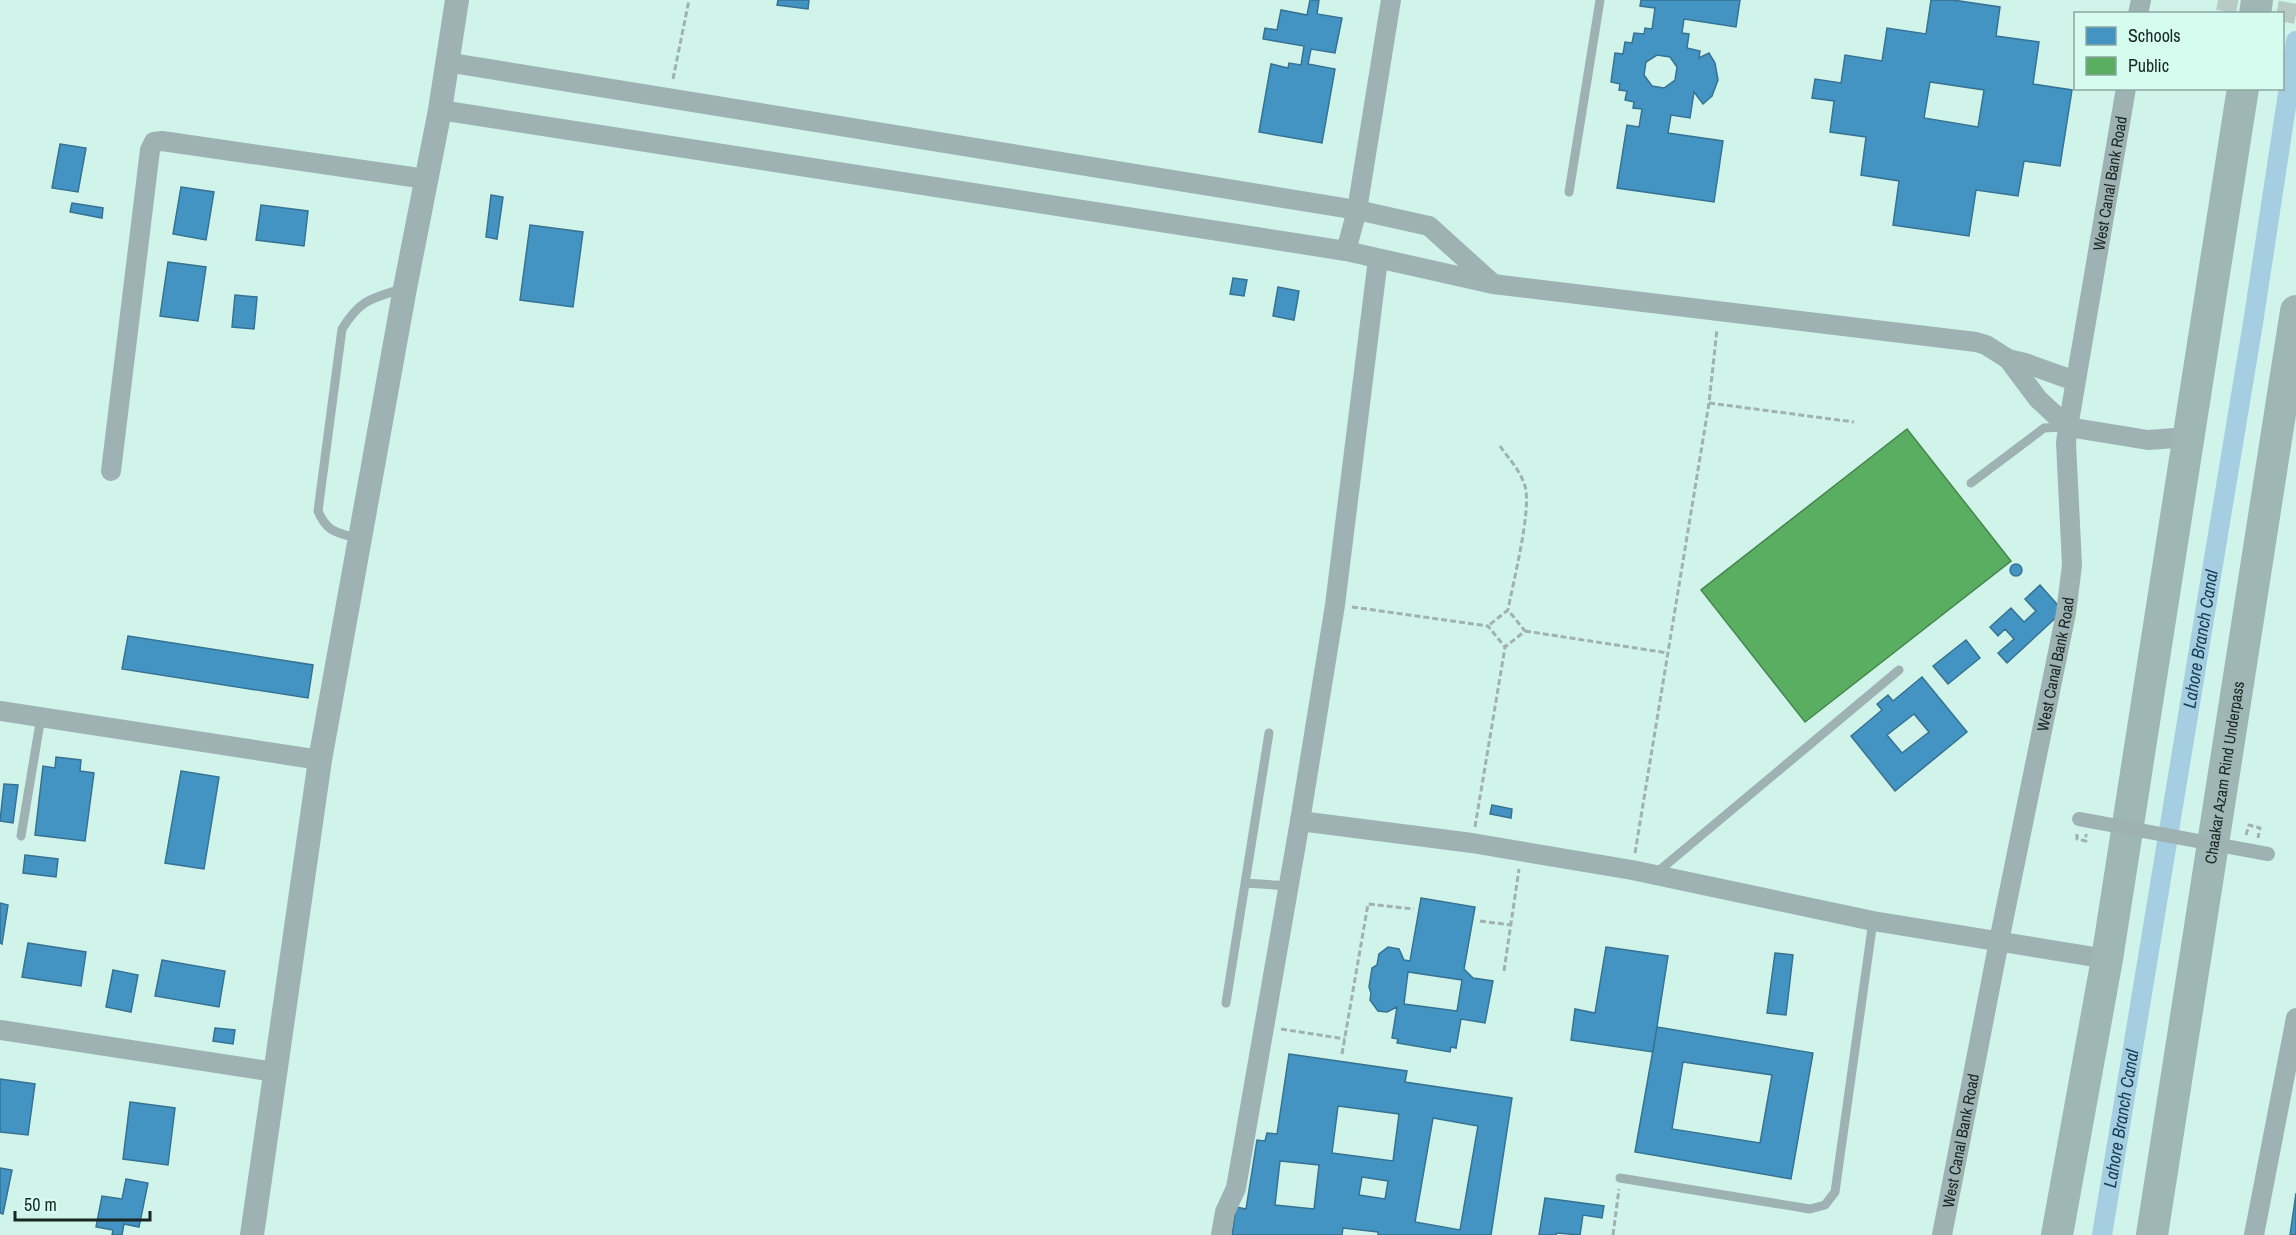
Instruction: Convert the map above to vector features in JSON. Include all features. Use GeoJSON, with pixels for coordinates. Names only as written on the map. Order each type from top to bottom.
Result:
{"type":"FeatureCollection","features":[{"type":"Feature","properties":{"kind":"highway"},"geometry":{"type":"LineString","coordinates":[[2057,1235],[2108,959],[2243,90]]}},
{"type":"Feature","properties":{"kind":"highway","name":"Chaakar Azam Rind Underpass"},"geometry":{"type":"LineString","coordinates":[[2152,1235],[2296,311]]}},
{"type":"Feature","properties":{"kind":"street"},"geometry":{"type":"LineString","coordinates":[[252,1235],[320,760],[405,288],[440,110],[457,0]]}},
{"type":"Feature","properties":{"kind":"street"},"geometry":{"type":"LineString","coordinates":[[1346,251],[1357,210],[1391,0]]}},
{"type":"Feature","properties":{"kind":"street"},"geometry":{"type":"LineString","coordinates":[[446,62],[1357,210],[1429,226],[1493,284]]}},
{"type":"Feature","properties":{"kind":"street","name":"West Canal Bank Road"},"geometry":{"type":"LineString","coordinates":[[1942,1235],[2066,614],[2072,565],[2066,443],[2126,90]]}},
{"type":"Feature","properties":{"kind":"street"},"geometry":{"type":"LineString","coordinates":[[440,110],[1346,251],[1493,284],[1719,313],[1976,342],[2008,359],[2075,381]]}},
{"type":"Feature","properties":{"kind":"street"},"geometry":{"type":"LineString","coordinates":[[111,471],[150,150],[154,142],[162,141],[426,179]]}},
{"type":"Feature","properties":{"kind":"street"},"geometry":{"type":"LineString","coordinates":[[1221,1235],[1225,1212],[1236,1188],[1335,605],[1378,259]]}},
{"type":"Feature","properties":{"kind":"street"},"geometry":{"type":"LineString","coordinates":[[2008,359],[2024,384],[2068,427],[2148,440],[2188,437]]}},
{"type":"Feature","properties":{"kind":"street"},"geometry":{"type":"LineString","coordinates":[[0,711],[320,760]]}},
{"type":"Feature","properties":{"kind":"street"},"geometry":{"type":"LineString","coordinates":[[2079,819],[2268,854]]}},
{"type":"Feature","properties":{"kind":"street"},"geometry":{"type":"LineString","coordinates":[[1300,821],[1522,851],[1655,874],[1873,921],[2108,959]]}},
{"type":"Feature","properties":{"kind":"street"},"geometry":{"type":"LineString","coordinates":[[2254,1235],[2296,1018]]}},
{"type":"Feature","properties":{"kind":"street"},"geometry":{"type":"LineString","coordinates":[[0,1030],[275,1072]]}},
{"type":"Feature","properties":{"kind":"lane"},"geometry":{"type":"LineString","coordinates":[[1569,192],[1600,0]]}},
{"type":"Feature","properties":{"kind":"lane"},"geometry":{"type":"LineString","coordinates":[[360,539],[333,531],[323,523],[318,511],[342,329],[352,312],[368,300],[405,288]]}},
{"type":"Feature","properties":{"kind":"lane"},"geometry":{"type":"LineString","coordinates":[[1971,483],[2044,428],[2068,427]]}},
{"type":"Feature","properties":{"kind":"lane"},"geometry":{"type":"LineString","coordinates":[[1655,874],[1899,670]]}},
{"type":"Feature","properties":{"kind":"lane"},"geometry":{"type":"LineString","coordinates":[[21,836],[41,717]]}},
{"type":"Feature","properties":{"kind":"lane"},"geometry":{"type":"LineString","coordinates":[[1226,1003],[1269,733]]}},
{"type":"Feature","properties":{"kind":"lane"},"geometry":{"type":"LineString","coordinates":[[1245,883],[1289,886]]}},
{"type":"Feature","properties":{"kind":"lane"},"geometry":{"type":"LineString","coordinates":[[1620,1178],[1810,1209],[1825,1205],[1835,1192],[1873,921]]}},
{"type":"Feature","properties":{"kind":"path"},"geometry":{"type":"LineString","coordinates":[[669,99],[689,0]]}},
{"type":"Feature","properties":{"kind":"path"},"geometry":{"type":"LineString","coordinates":[[1632,870],[1708,403],[1719,313]]}},
{"type":"Feature","properties":{"kind":"path"},"geometry":{"type":"LineString","coordinates":[[1708,403],[1854,422]]}},
{"type":"Feature","properties":{"kind":"path"},"geometry":{"type":"LineString","coordinates":[[1488,626],[1508,610],[1527,504],[1525,487],[1519,471],[1500,447]]}},
{"type":"Feature","properties":{"kind":"path"},"geometry":{"type":"LineString","coordinates":[[1335,605],[1488,626],[1505,647]]}},
{"type":"Feature","properties":{"kind":"path"},"geometry":{"type":"LineString","coordinates":[[1508,610],[1525,631],[1668,653]]}},
{"type":"Feature","properties":{"kind":"path"},"geometry":{"type":"LineString","coordinates":[[1472,843],[1505,647],[1525,631]]}},
{"type":"Feature","properties":{"kind":"path"},"geometry":{"type":"LineString","coordinates":[[1504,971],[1522,851]]}},
{"type":"Feature","properties":{"kind":"path"},"geometry":{"type":"LineString","coordinates":[[1342,1054],[1368,904],[1414,909]]}},
{"type":"Feature","properties":{"kind":"path"},"geometry":{"type":"LineString","coordinates":[[1480,921],[1511,925]]}},
{"type":"Feature","properties":{"kind":"path"},"geometry":{"type":"LineString","coordinates":[[1264,1026],[1345,1039]]}},
{"type":"Feature","properties":{"kind":"path"},"geometry":{"type":"LineString","coordinates":[[1613,1235],[1620,1178]]}},
{"type":"Feature","properties":{"kind":"shaded area"},"geometry":{"type":"Polygon","coordinates":[[[0,0],[2296,0],[2296,1235],[0,1235],[0,0]]]}},
{"type":"Feature","properties":{"kind":"building: Schools"},"geometry":{"type":"Polygon","coordinates":[[[778,0],[809,0],[808,9],[777,5],[778,0]]]}},
{"type":"Feature","properties":{"kind":"building: Schools"},"geometry":{"type":"Polygon","coordinates":[[[1310,0],[1319,0],[1317,14],[1342,18],[1335,53],[1311,49],[1308,64],[1335,69],[1322,143],[1259,132],[1271,64],[1288,68],[1289,63],[1301,65],[1304,46],[1263,39],[1265,28],[1277,30],[1281,10],[1307,15],[1310,0]]]}},
{"type":"Feature","properties":{"kind":"building: Schools"},"geometry":{"type":"Polygon","coordinates":[[[1641,0],[1740,0],[1736,27],[1684,19],[1682,33],[1689,34],[1687,48],[1700,51],[1699,58],[1709,53],[1715,63],[1718,80],[1712,96],[1703,104],[1694,92],[1690,118],[1671,115],[1668,133],[1723,141],[1714,202],[1617,188],[1627,125],[1639,127],[1642,109],[1633,108],[1634,102],[1625,100],[1627,91],[1619,90],[1620,84],[1611,82],[1615,53],[1623,54],[1625,42],[1632,43],[1634,33],[1644,34],[1645,28],[1652,29],[1655,8],[1640,6],[1641,0]],[[1657,55],[1646,62],[1644,75],[1652,86],[1664,88],[1675,80],[1677,67],[1670,57],[1657,55]]]}},
{"type":"Feature","properties":{"kind":"building: Schools"},"geometry":{"type":"Polygon","coordinates":[[[1931,0],[1953,0],[2000,7],[1996,36],[2039,42],[2033,84],[2072,90],[2060,166],[2024,161],[2018,196],[1976,190],[1969,236],[1893,225],[1899,181],[1861,175],[1866,137],[1830,132],[1834,101],[1812,98],[1815,79],[1841,83],[1845,55],[1882,61],[1887,28],[1926,34],[1931,0]],[[1930,82],[1924,118],[1978,127],[1984,90],[1930,82]]]}},
{"type":"Feature","properties":{"kind":"building: Schools"},"geometry":{"type":"Polygon","coordinates":[[[60,144],[86,148],[78,192],[52,188],[60,144]]]}},
{"type":"Feature","properties":{"kind":"building: Schools"},"geometry":{"type":"Polygon","coordinates":[[[181,187],[214,192],[206,240],[173,234],[181,187]]]}},
{"type":"Feature","properties":{"kind":"building: Schools"},"geometry":{"type":"Polygon","coordinates":[[[491,195],[503,197],[497,239],[486,237],[491,195]]]}},
{"type":"Feature","properties":{"kind":"building: Schools"},"geometry":{"type":"Polygon","coordinates":[[[72,203],[103,208],[102,218],[70,212],[72,203]]]}},
{"type":"Feature","properties":{"kind":"building: Schools"},"geometry":{"type":"Polygon","coordinates":[[[261,205],[308,211],[304,246],[256,240],[261,205]]]}},
{"type":"Feature","properties":{"kind":"building: Schools"},"geometry":{"type":"Polygon","coordinates":[[[530,225],[583,232],[573,307],[520,300],[530,225]]]}},
{"type":"Feature","properties":{"kind":"building: Schools"},"geometry":{"type":"Polygon","coordinates":[[[168,262],[206,267],[198,321],[160,316],[168,262]]]}},
{"type":"Feature","properties":{"kind":"building: Schools"},"geometry":{"type":"Polygon","coordinates":[[[1233,278],[1247,280],[1244,296],[1230,294],[1233,278]]]}},
{"type":"Feature","properties":{"kind":"building: Schools"},"geometry":{"type":"Polygon","coordinates":[[[1278,287],[1299,291],[1294,320],[1273,316],[1278,287]]]}},
{"type":"Feature","properties":{"kind":"building: Schools"},"geometry":{"type":"Polygon","coordinates":[[[235,295],[257,297],[254,329],[232,327],[235,295]]]}},
{"type":"Feature","properties":{"kind":"building: Schools"},"geometry":{"type":"Polygon","coordinates":[[[2016,564],[2022,570],[2016,576],[2010,570],[2016,564]]]}},
{"type":"Feature","properties":{"kind":"building: Schools"},"geometry":{"type":"Polygon","coordinates":[[[2040,585],[2063,611],[2007,663],[1998,653],[2014,639],[2005,629],[1998,636],[1990,627],[2011,608],[2024,622],[2036,611],[2025,599],[2040,585]]]}},
{"type":"Feature","properties":{"kind":"building: Schools"},"geometry":{"type":"Polygon","coordinates":[[[128,636],[313,665],[308,698],[122,669],[128,636]]]}},
{"type":"Feature","properties":{"kind":"building: Schools"},"geometry":{"type":"Polygon","coordinates":[[[1966,640],[1980,658],[1948,684],[1933,666],[1966,640]]]}},
{"type":"Feature","properties":{"kind":"building: Schools"},"geometry":{"type":"Polygon","coordinates":[[[1922,677],[1967,732],[1895,791],[1851,736],[1882,710],[1877,704],[1888,695],[1893,701],[1922,677]],[[1914,714],[1887,735],[1902,753],[1929,732],[1914,714]]]}},
{"type":"Feature","properties":{"kind":"building: Schools"},"geometry":{"type":"Polygon","coordinates":[[[56,757],[81,760],[80,771],[94,773],[85,841],[35,835],[43,766],[55,768],[56,757]]]}},
{"type":"Feature","properties":{"kind":"building: Schools"},"geometry":{"type":"Polygon","coordinates":[[[181,771],[219,777],[204,869],[165,863],[181,771]]]}},
{"type":"Feature","properties":{"kind":"building: Schools"},"geometry":{"type":"Polygon","coordinates":[[[4,784],[18,785],[13,823],[0,821],[4,784]]]}},
{"type":"Feature","properties":{"kind":"building: Schools"},"geometry":{"type":"Polygon","coordinates":[[[1492,805],[1512,809],[1511,818],[1490,814],[1492,805]]]}},
{"type":"Feature","properties":{"kind":"building: Schools"},"geometry":{"type":"Polygon","coordinates":[[[25,855],[58,859],[56,877],[23,873],[25,855]]]}},
{"type":"Feature","properties":{"kind":"building: Schools"},"geometry":{"type":"Polygon","coordinates":[[[1421,898],[1475,907],[1464,969],[1473,978],[1493,981],[1485,1023],[1461,1019],[1456,1048],[1451,1047],[1450,1052],[1397,1043],[1398,1039],[1392,1038],[1397,1007],[1387,1012],[1378,1011],[1370,1000],[1369,987],[1372,968],[1377,965],[1379,954],[1388,947],[1399,949],[1404,960],[1410,961],[1421,898]],[[1408,972],[1404,1004],[1457,1011],[1462,980],[1408,972]]]}},
{"type":"Feature","properties":{"kind":"building: Schools"},"geometry":{"type":"Polygon","coordinates":[[[0,903],[8,905],[2,944],[0,943],[0,903]]]}},
{"type":"Feature","properties":{"kind":"building: Schools"},"geometry":{"type":"Polygon","coordinates":[[[28,943],[86,952],[81,986],[22,977],[28,943]]]}},
{"type":"Feature","properties":{"kind":"building: Schools"},"geometry":{"type":"Polygon","coordinates":[[[1606,947],[1668,956],[1653,1052],[1571,1040],[1575,1009],[1595,1013],[1606,947]]]}},
{"type":"Feature","properties":{"kind":"building: Schools"},"geometry":{"type":"Polygon","coordinates":[[[1775,953],[1793,955],[1786,1015],[1767,1013],[1775,953]]]}},
{"type":"Feature","properties":{"kind":"building: Schools"},"geometry":{"type":"Polygon","coordinates":[[[162,960],[225,971],[219,1007],[155,996],[162,960]]]}},
{"type":"Feature","properties":{"kind":"building: Schools"},"geometry":{"type":"Polygon","coordinates":[[[113,970],[138,975],[131,1012],[106,1007],[113,970]]]}},
{"type":"Feature","properties":{"kind":"building: Schools"},"geometry":{"type":"Polygon","coordinates":[[[1657,1027],[1813,1053],[1791,1179],[1635,1152],[1657,1027]],[[1683,1062],[1672,1129],[1760,1143],[1772,1075],[1683,1062]]]}},
{"type":"Feature","properties":{"kind":"building: Schools"},"geometry":{"type":"Polygon","coordinates":[[[215,1028],[235,1030],[233,1044],[213,1041],[215,1028]]]}},
{"type":"Feature","properties":{"kind":"building: Schools"},"geometry":{"type":"Polygon","coordinates":[[[1289,1054],[1407,1071],[1405,1082],[1512,1098],[1491,1235],[1378,1235],[1378,1232],[1343,1228],[1342,1235],[1232,1235],[1236,1207],[1246,1209],[1257,1140],[1265,1141],[1267,1133],[1277,1134],[1289,1054]],[[1338,1106],[1332,1153],[1393,1161],[1399,1114],[1338,1106]],[[1433,1118],[1415,1222],[1460,1230],[1478,1126],[1433,1118]],[[1280,1161],[1275,1205],[1314,1209],[1319,1165],[1280,1161]],[[1362,1177],[1359,1195],[1385,1199],[1388,1181],[1362,1177]]]}},
{"type":"Feature","properties":{"kind":"building: Schools"},"geometry":{"type":"Polygon","coordinates":[[[0,1079],[35,1084],[28,1135],[0,1132],[0,1079]]]}},
{"type":"Feature","properties":{"kind":"building: Schools"},"geometry":{"type":"Polygon","coordinates":[[[130,1102],[175,1108],[168,1165],[123,1159],[130,1102]]]}},
{"type":"Feature","properties":{"kind":"building: Schools"},"geometry":{"type":"Polygon","coordinates":[[[0,1168],[12,1170],[3,1214],[0,1213],[0,1168]]]}},
{"type":"Feature","properties":{"kind":"building: Schools"},"geometry":{"type":"Polygon","coordinates":[[[126,1179],[148,1183],[139,1227],[124,1224],[122,1235],[112,1235],[113,1230],[96,1227],[102,1196],[122,1199],[126,1179]]]}},
{"type":"Feature","properties":{"kind":"building: Schools"},"geometry":{"type":"Polygon","coordinates":[[[2296,1193],[2296,1235],[2290,1235],[2296,1193]]]}},
{"type":"Feature","properties":{"kind":"building: Schools"},"geometry":{"type":"Polygon","coordinates":[[[1545,1198],[1604,1206],[1602,1218],[1583,1215],[1580,1235],[1557,1233],[1556,1235],[1539,1235],[1545,1198]]]}},
{"type":"Feature","properties":{"kind":"building: Public"},"geometry":{"type":"Polygon","coordinates":[[[1907,429],[2011,561],[1805,722],[1701,590],[1907,429]]]}},
{"type":"Feature","properties":{"kind":"waterway","name":"Lahore Branch Canal"},"geometry":{"type":"LineString","coordinates":[[2102,1235],[2253,323],[2296,41]]}},
{"type":"Feature","properties":{"kind":"tunnel"},"geometry":{"type":"LineString","coordinates":[[2218,0],[2296,14]]}}]}
